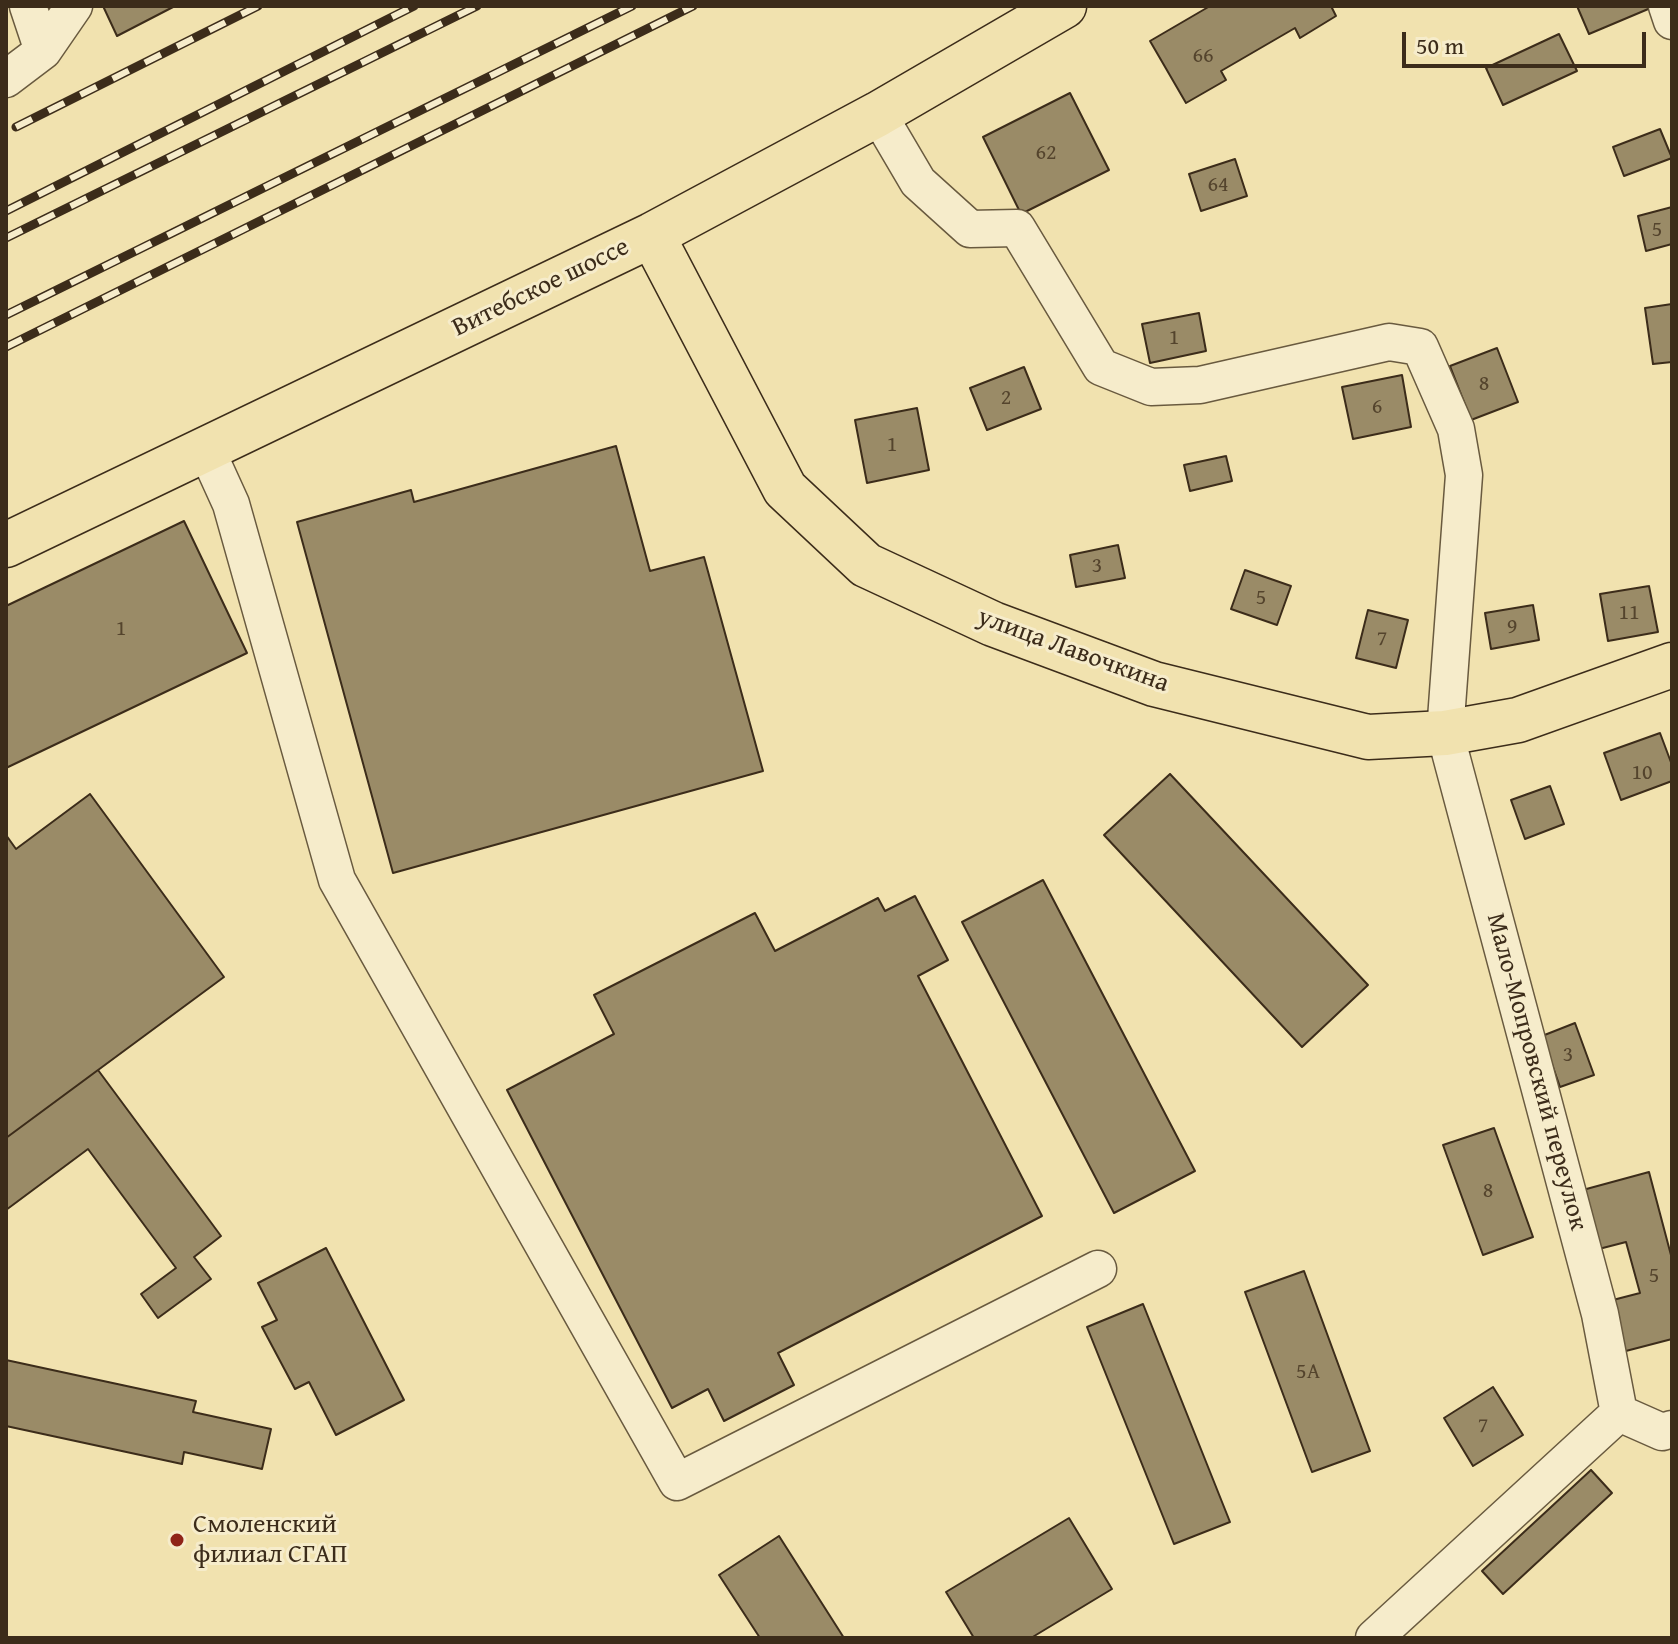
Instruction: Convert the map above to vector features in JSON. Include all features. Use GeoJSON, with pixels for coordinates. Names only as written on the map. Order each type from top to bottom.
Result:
{"type":"FeatureCollection","features":[{"type":"Feature","properties":{"kind":"main road","name":"Витебское шоссе"},"geometry":{"type":"LineString","coordinates":[[6,545],[652,235],[878,114],[1064,6]]}},
{"type":"Feature","properties":{"kind":"main road","name":"улица Лавочкина"},"geometry":{"type":"LineString","coordinates":[[652,235],[785,489],[866,565],[993,624],[1154,684],[1368,737],[1445,733],[1518,720],[1672,665]]}},
{"type":"Feature","properties":{"kind":"street"},"geometry":{"type":"LineString","coordinates":[[28,6],[43,51]]}},
{"type":"Feature","properties":{"kind":"street"},"geometry":{"type":"LineString","coordinates":[[6,79],[43,51],[74,6]]}},
{"type":"Feature","properties":{"kind":"street"},"geometry":{"type":"LineString","coordinates":[[1667,6],[1672,21]]}},
{"type":"Feature","properties":{"kind":"street","name":"Мало-Мопровский переулок"},"geometry":{"type":"LineString","coordinates":[[878,114],[918,182],[970,229],[1017,228],[1101,367],[1151,387],[1200,385],[1389,342],[1420,347],[1456,429],[1464,475],[1445,733],[1600,1314],[1619,1413]]}},
{"type":"Feature","properties":{"kind":"street"},"geometry":{"type":"LineString","coordinates":[[206,449],[231,504],[337,880],[677,1482],[1098,1269]]}},
{"type":"Feature","properties":{"kind":"street"},"geometry":{"type":"LineString","coordinates":[[1374,1638],[1619,1413],[1662,1432],[1672,1429]]}},
{"type":"Feature","properties":{"kind":"building"},"geometry":{"type":"Polygon","coordinates":[[[103,6],[175,6],[117,36],[103,6]]]}},
{"type":"Feature","properties":{"kind":"building"},"geometry":{"type":"Polygon","coordinates":[[[1210,6],[1331,6],[1336,16],[1300,38],[1295,28],[1221,71],[1226,80],[1186,103],[1150,41],[1210,6]]]}},
{"type":"Feature","properties":{"kind":"building"},"geometry":{"type":"Polygon","coordinates":[[[1577,6],[1652,6],[1653,7],[1589,34],[1577,6]]]}},
{"type":"Feature","properties":{"kind":"building"},"geometry":{"type":"Polygon","coordinates":[[[1559,34],[1577,71],[1503,105],[1486,68],[1559,34]]]}},
{"type":"Feature","properties":{"kind":"building"},"geometry":{"type":"Polygon","coordinates":[[[1070,93],[1109,170],[1021,214],[983,137],[1070,93]]]}},
{"type":"Feature","properties":{"kind":"building"},"geometry":{"type":"Polygon","coordinates":[[[1660,129],[1672,158],[1624,176],[1613,147],[1660,129]]]}},
{"type":"Feature","properties":{"kind":"building"},"geometry":{"type":"Polygon","coordinates":[[[1235,159],[1247,196],[1201,211],[1189,174],[1235,159]]]}},
{"type":"Feature","properties":{"kind":"building"},"geometry":{"type":"Polygon","coordinates":[[[1672,207],[1672,244],[1646,251],[1638,216],[1672,207]]]}},
{"type":"Feature","properties":{"kind":"building"},"geometry":{"type":"Polygon","coordinates":[[[1672,304],[1672,362],[1653,364],[1645,308],[1672,304]]]}},
{"type":"Feature","properties":{"kind":"building"},"geometry":{"type":"Polygon","coordinates":[[[1199,313],[1206,351],[1150,363],[1142,324],[1199,313]]]}},
{"type":"Feature","properties":{"kind":"building"},"geometry":{"type":"Polygon","coordinates":[[[1497,348],[1518,402],[1471,420],[1450,366],[1497,348]]]}},
{"type":"Feature","properties":{"kind":"building"},"geometry":{"type":"Polygon","coordinates":[[[1024,367],[1041,409],[987,430],[970,388],[1024,367]]]}},
{"type":"Feature","properties":{"kind":"building"},"geometry":{"type":"Polygon","coordinates":[[[1402,375],[1411,427],[1353,439],[1342,387],[1402,375]]]}},
{"type":"Feature","properties":{"kind":"building"},"geometry":{"type":"Polygon","coordinates":[[[917,408],[929,470],[867,483],[855,420],[917,408]]]}},
{"type":"Feature","properties":{"kind":"building"},"geometry":{"type":"Polygon","coordinates":[[[616,446],[650,571],[704,557],[763,771],[393,873],[297,522],[411,490],[414,502],[616,446]]]}},
{"type":"Feature","properties":{"kind":"building"},"geometry":{"type":"Polygon","coordinates":[[[1226,456],[1232,481],[1190,491],[1184,465],[1226,456]]]}},
{"type":"Feature","properties":{"kind":"building"},"geometry":{"type":"Polygon","coordinates":[[[184,521],[247,653],[6,768],[6,606],[184,521]]]}},
{"type":"Feature","properties":{"kind":"building"},"geometry":{"type":"Polygon","coordinates":[[[1118,545],[1125,578],[1076,587],[1070,555],[1118,545]]]}},
{"type":"Feature","properties":{"kind":"building"},"geometry":{"type":"Polygon","coordinates":[[[1245,570],[1291,586],[1277,625],[1231,609],[1245,570]]]}},
{"type":"Feature","properties":{"kind":"building"},"geometry":{"type":"Polygon","coordinates":[[[1649,586],[1658,632],[1608,641],[1600,594],[1649,586]]]}},
{"type":"Feature","properties":{"kind":"building"},"geometry":{"type":"Polygon","coordinates":[[[1533,605],[1539,640],[1491,649],[1485,613],[1533,605]]]}},
{"type":"Feature","properties":{"kind":"building"},"geometry":{"type":"Polygon","coordinates":[[[1368,610],[1408,620],[1396,668],[1356,658],[1368,610]]]}},
{"type":"Feature","properties":{"kind":"building"},"geometry":{"type":"Polygon","coordinates":[[[1660,733],[1672,765],[1672,781],[1621,800],[1604,753],[1660,733]]]}},
{"type":"Feature","properties":{"kind":"building"},"geometry":{"type":"Polygon","coordinates":[[[1170,774],[1368,985],[1302,1047],[1104,835],[1170,774]]]}},
{"type":"Feature","properties":{"kind":"building"},"geometry":{"type":"Polygon","coordinates":[[[1550,786],[1564,824],[1525,839],[1511,800],[1550,786]]]}},
{"type":"Feature","properties":{"kind":"building"},"geometry":{"type":"Polygon","coordinates":[[[90,794],[224,977],[6,1138],[6,835],[16,849],[90,794]]]}},
{"type":"Feature","properties":{"kind":"building"},"geometry":{"type":"Polygon","coordinates":[[[1043,880],[1195,1171],[1114,1213],[962,922],[1043,880]]]}},
{"type":"Feature","properties":{"kind":"building"},"geometry":{"type":"Polygon","coordinates":[[[915,896],[948,960],[918,976],[1042,1216],[778,1353],[794,1385],[724,1421],[708,1389],[672,1408],[507,1090],[614,1034],[594,995],[755,913],[775,951],[878,898],[885,911],[915,896]]]}},
{"type":"Feature","properties":{"kind":"building"},"geometry":{"type":"Polygon","coordinates":[[[1575,1023],[1594,1075],[1560,1087],[1542,1036],[1575,1023]]]}},
{"type":"Feature","properties":{"kind":"building"},"geometry":{"type":"Polygon","coordinates":[[[98,1070],[221,1236],[194,1257],[211,1279],[158,1318],[141,1294],[176,1268],[88,1149],[6,1210],[6,1138],[98,1070]]]}},
{"type":"Feature","properties":{"kind":"building"},"geometry":{"type":"Polygon","coordinates":[[[1494,1128],[1533,1237],[1483,1255],[1443,1145],[1494,1128]]]}},
{"type":"Feature","properties":{"kind":"building"},"geometry":{"type":"Polygon","coordinates":[[[1649,1172],[1672,1259],[1672,1339],[1622,1352],[1609,1301],[1640,1293],[1626,1242],[1595,1250],[1579,1191],[1649,1172]]]}},
{"type":"Feature","properties":{"kind":"building"},"geometry":{"type":"Polygon","coordinates":[[[326,1248],[404,1400],[336,1435],[309,1382],[295,1389],[262,1327],[277,1320],[258,1283],[326,1248]]]}},
{"type":"Feature","properties":{"kind":"building"},"geometry":{"type":"Polygon","coordinates":[[[1304,1271],[1370,1451],[1312,1472],[1245,1292],[1304,1271]]]}},
{"type":"Feature","properties":{"kind":"building"},"geometry":{"type":"Polygon","coordinates":[[[1143,1304],[1230,1522],[1174,1544],[1087,1327],[1143,1304]]]}},
{"type":"Feature","properties":{"kind":"building"},"geometry":{"type":"Polygon","coordinates":[[[6,1360],[196,1401],[193,1412],[271,1429],[262,1469],[184,1452],[182,1464],[6,1426],[6,1360]]]}},
{"type":"Feature","properties":{"kind":"building"},"geometry":{"type":"Polygon","coordinates":[[[1493,1387],[1523,1435],[1473,1466],[1444,1418],[1493,1387]]]}},
{"type":"Feature","properties":{"kind":"building"},"geometry":{"type":"Polygon","coordinates":[[[1591,1470],[1612,1493],[1503,1594],[1482,1571],[1591,1470]]]}},
{"type":"Feature","properties":{"kind":"building"},"geometry":{"type":"Polygon","coordinates":[[[1069,1518],[1112,1589],[1031,1638],[974,1638],[946,1592],[1069,1518]]]}},
{"type":"Feature","properties":{"kind":"building"},"geometry":{"type":"Polygon","coordinates":[[[779,1536],[844,1638],[760,1638],[719,1575],[779,1536]]]}},
{"type":"Feature","properties":{"kind":"railway"},"geometry":{"type":"LineString","coordinates":[[16,127],[258,6]]}},
{"type":"Feature","properties":{"kind":"railway"},"geometry":{"type":"LineString","coordinates":[[6,211],[414,6]]}},
{"type":"Feature","properties":{"kind":"railway"},"geometry":{"type":"LineString","coordinates":[[6,238],[477,6]]}},
{"type":"Feature","properties":{"kind":"railway"},"geometry":{"type":"LineString","coordinates":[[6,315],[632,6]]}},
{"type":"Feature","properties":{"kind":"railway"},"geometry":{"type":"LineString","coordinates":[[6,347],[693,6]]}},
{"type":"Feature","properties":{"kind":"place","name":"Смоленский филиал СГАП"},"geometry":{"type":"Point","coordinates":[177,1540]}}]}
